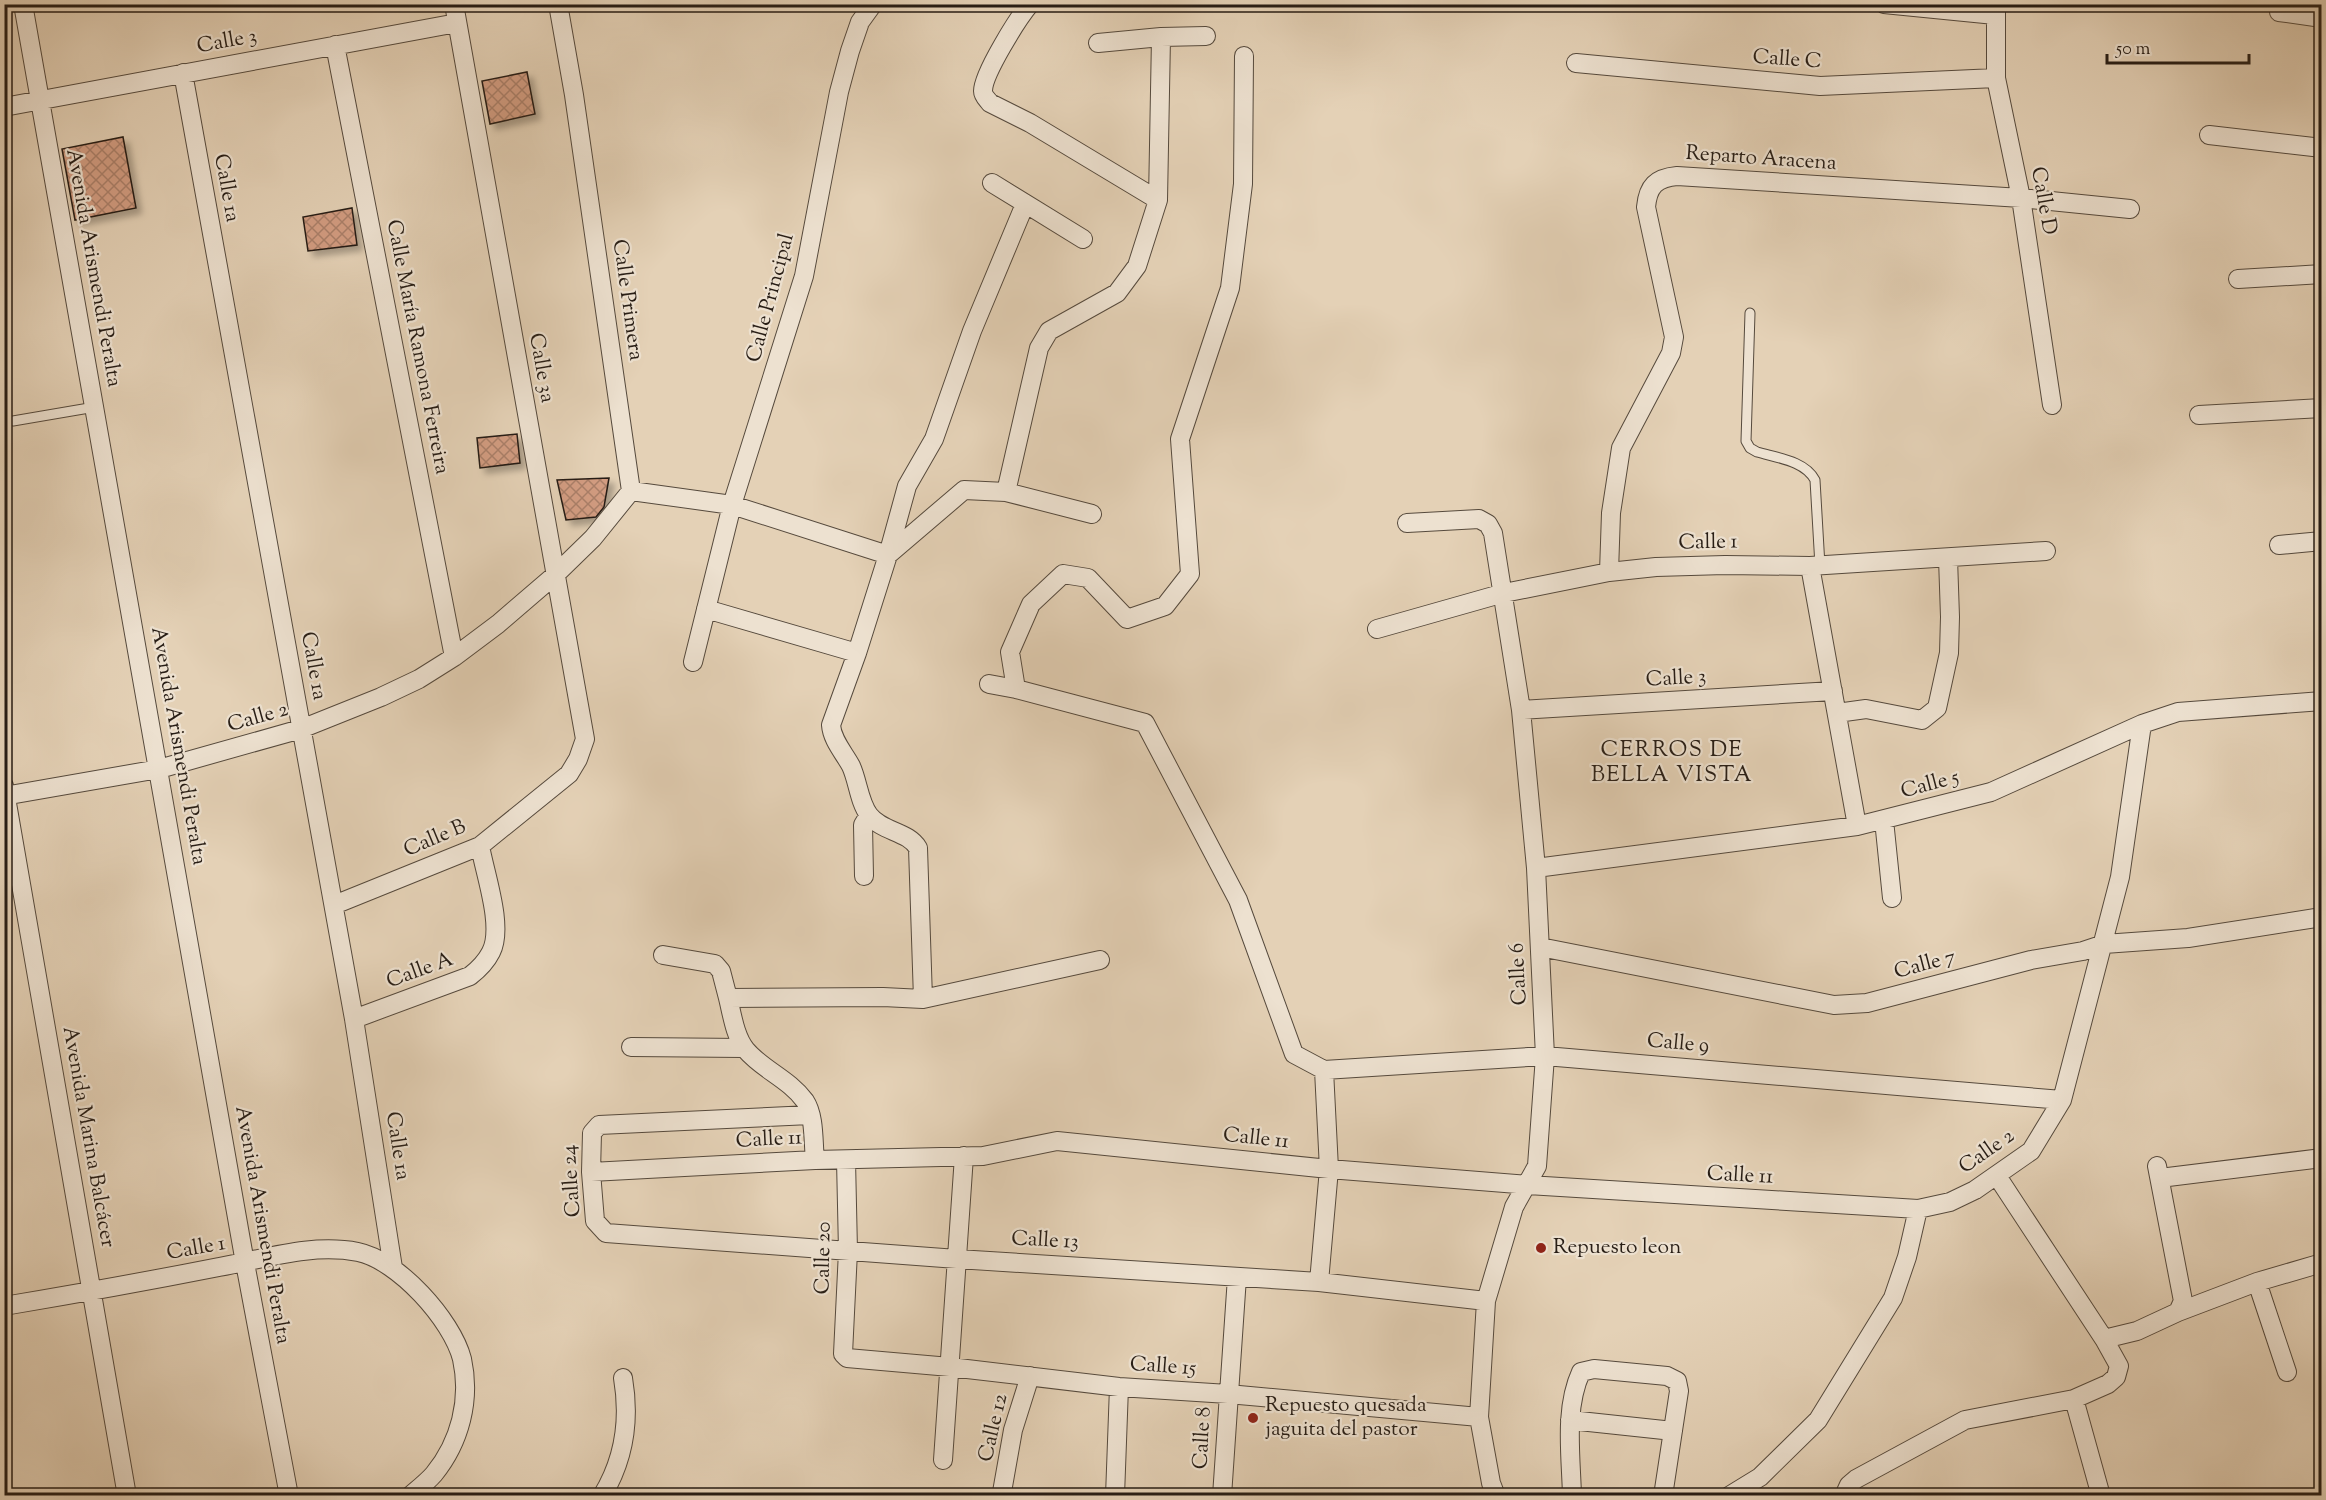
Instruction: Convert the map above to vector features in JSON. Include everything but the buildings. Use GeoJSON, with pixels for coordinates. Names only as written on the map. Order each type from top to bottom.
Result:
{"type":"FeatureCollection","features":[{"type":"Feature","properties":{"kind":"street","name":"Avenida Arismendi Peralta"},"geometry":{"type":"LineString","coordinates":[[23,4],[244,1263],[289,1496]]}},
{"type":"Feature","properties":{"kind":"street","name":"Calle Primera"},"geometry":{"type":"LineString","coordinates":[[558,4],[576,106],[631,491]]}},
{"type":"Feature","properties":{"kind":"street","name":"Calle Principal"},"geometry":{"type":"LineString","coordinates":[[693,662],[732,505],[804,276],[849,51],[861,22],[873,4]]}},
{"type":"Feature","properties":{"kind":"street"},"geometry":{"type":"LineString","coordinates":[[1030,4],[997,53],[983,90],[985,98],[1158,200]]}},
{"type":"Feature","properties":{"kind":"street"},"geometry":{"type":"LineString","coordinates":[[1884,4],[1996,10]]}},
{"type":"Feature","properties":{"kind":"street","name":"Calle D"},"geometry":{"type":"LineString","coordinates":[[1996,10],[1996,78],[2021,198],[2052,405]]}},
{"type":"Feature","properties":{"kind":"street"},"geometry":{"type":"LineString","coordinates":[[2279,12],[2322,18]]}},
{"type":"Feature","properties":{"kind":"street","name":"Calle 3"},"geometry":{"type":"LineString","coordinates":[[4,107],[335,45],[455,14]]}},
{"type":"Feature","properties":{"kind":"street","name":"Calle 3a"},"geometry":{"type":"LineString","coordinates":[[455,14],[585,739]]}},
{"type":"Feature","properties":{"kind":"street"},"geometry":{"type":"LineString","coordinates":[[1098,43],[1161,37],[1206,36]]}},
{"type":"Feature","properties":{"kind":"street"},"geometry":{"type":"LineString","coordinates":[[1006,492],[1039,348],[1049,332],[1117,293],[1137,266],[1158,200],[1161,37]]}},
{"type":"Feature","properties":{"kind":"street","name":"Calle María Ramona Ferreira"},"geometry":{"type":"LineString","coordinates":[[335,45],[454,657]]}},
{"type":"Feature","properties":{"kind":"street"},"geometry":{"type":"LineString","coordinates":[[1016,689],[1010,652],[1031,604],[1063,574],[1088,578],[1127,619],[1165,606],[1190,574],[1180,439],[1230,288],[1243,184],[1244,56]]}},
{"type":"Feature","properties":{"kind":"street","name":"Calle C"},"geometry":{"type":"LineString","coordinates":[[1576,63],[1820,86],[1996,78]]}},
{"type":"Feature","properties":{"kind":"street","name":"Calle 1a"},"geometry":{"type":"LineString","coordinates":[[183,74],[334,905],[393,1268]]}},
{"type":"Feature","properties":{"kind":"street"},"geometry":{"type":"LineString","coordinates":[[2209,135],[2322,148]]}},
{"type":"Feature","properties":{"kind":"street","name":"Reparto Aracena"},"geometry":{"type":"LineString","coordinates":[[1609,572],[1611,513],[1621,448],[1671,353],[1674,337],[1646,207],[1647,194],[1653,184],[1664,178],[1677,176],[2021,198],[2130,209]]}},
{"type":"Feature","properties":{"kind":"street"},"geometry":{"type":"LineString","coordinates":[[992,183],[1083,239]]}},
{"type":"Feature","properties":{"kind":"street"},"geometry":{"type":"LineString","coordinates":[[923,999],[918,848],[915,842],[890,831],[869,815],[852,767],[831,732],[831,725],[857,653],[907,486],[934,439],[972,331],[1025,204]]}},
{"type":"Feature","properties":{"kind":"street"},"geometry":{"type":"LineString","coordinates":[[2238,279],[2322,274]]}},
{"type":"Feature","properties":{"kind":"street"},"geometry":{"type":"LineString","coordinates":[[2199,415],[2322,408]]}},
{"type":"Feature","properties":{"kind":"street"},"geometry":{"type":"LineString","coordinates":[[888,555],[963,490],[1006,492],[1092,514]]}},
{"type":"Feature","properties":{"kind":"street"},"geometry":{"type":"LineString","coordinates":[[555,575],[593,538],[631,491],[732,505],[888,555]]}},
{"type":"Feature","properties":{"kind":"street","name":"Calle 6"},"geometry":{"type":"LineString","coordinates":[[1407,523],[1479,519],[1488,524],[1493,533],[1521,710],[1536,868],[1545,1056],[1537,1166],[1514,1207],[1486,1301],[1479,1417],[1491,1483],[1496,1496]]}},
{"type":"Feature","properties":{"kind":"street"},"geometry":{"type":"LineString","coordinates":[[2279,545],[2322,541]]}},
{"type":"Feature","properties":{"kind":"street","name":"Calle 1"},"geometry":{"type":"LineString","coordinates":[[1377,629],[1504,593],[1609,572],[1725,564],[1815,566],[2046,551]]}},
{"type":"Feature","properties":{"kind":"street"},"geometry":{"type":"LineString","coordinates":[[1837,713],[1866,709],[1922,720],[1936,708],[1949,653],[1948,558]]}},
{"type":"Feature","properties":{"kind":"street"},"geometry":{"type":"LineString","coordinates":[[1815,566],[1833,691],[1857,826]]}},
{"type":"Feature","properties":{"kind":"street","name":"Calle 2"},"geometry":{"type":"LineString","coordinates":[[5,792],[159,769],[301,729],[381,697],[418,679],[454,657],[498,624],[555,575]]}},
{"type":"Feature","properties":{"kind":"street"},"geometry":{"type":"LineString","coordinates":[[706,609],[857,653]]}},
{"type":"Feature","properties":{"kind":"street"},"geometry":{"type":"LineString","coordinates":[[988,684],[1016,689],[1145,723],[1238,900],[1294,1054],[1324,1070],[1329,1169],[1319,1282]]}},
{"type":"Feature","properties":{"kind":"street","name":"Calle 3"},"geometry":{"type":"LineString","coordinates":[[1521,710],[1833,691]]}},
{"type":"Feature","properties":{"kind":"street","name":"Calle 5"},"geometry":{"type":"LineString","coordinates":[[1536,868],[1857,826],[1991,792],[2142,724],[2178,712],[2322,701]]}},
{"type":"Feature","properties":{"kind":"street","name":"Calle 2"},"geometry":{"type":"LineString","coordinates":[[1918,1209],[1950,1202],[1975,1190],[2031,1151],[2062,1100],[2120,877],[2142,724]]}},
{"type":"Feature","properties":{"kind":"street","name":"Calle B"},"geometry":{"type":"LineString","coordinates":[[334,905],[480,846],[569,774],[578,759],[585,739]]}},
{"type":"Feature","properties":{"kind":"street","name":"Avenida Marina Balcácer"},"geometry":{"type":"LineString","coordinates":[[5,792],[127,1496]]}},
{"type":"Feature","properties":{"kind":"street"},"geometry":{"type":"LineString","coordinates":[[864,876],[863,825],[869,815]]}},
{"type":"Feature","properties":{"kind":"street"},"geometry":{"type":"LineString","coordinates":[[1884,820],[1893,898]]}},
{"type":"Feature","properties":{"kind":"street","name":"Calle A"},"geometry":{"type":"LineString","coordinates":[[354,1019],[470,976],[482,967],[492,951],[496,932],[480,846]]}},
{"type":"Feature","properties":{"kind":"street","name":"Calle 7"},"geometry":{"type":"LineString","coordinates":[[1540,947],[1834,1005],[1867,1003],[2031,960],[2083,951],[2104,944],[2188,938],[2322,917]]}},
{"type":"Feature","properties":{"kind":"street"},"geometry":{"type":"LineString","coordinates":[[663,955],[715,964],[721,971],[735,1025],[744,1048],[790,1085],[806,1103],[810,1115],[815,1160]]}},
{"type":"Feature","properties":{"kind":"street"},"geometry":{"type":"LineString","coordinates":[[728,998],[923,999],[1100,960]]}},
{"type":"Feature","properties":{"kind":"street"},"geometry":{"type":"LineString","coordinates":[[631,1047],[744,1048]]}},
{"type":"Feature","properties":{"kind":"street","name":"Calle 9"},"geometry":{"type":"LineString","coordinates":[[1324,1070],[1545,1056],[2062,1100]]}},
{"type":"Feature","properties":{"kind":"street","name":"Calle 24"},"geometry":{"type":"LineString","coordinates":[[603,1231],[595,1221],[591,1172],[592,1133],[599,1125],[810,1115]]}},
{"type":"Feature","properties":{"kind":"street","name":"Calle 11"},"geometry":{"type":"LineString","coordinates":[[591,1172],[815,1160],[983,1156],[1057,1141],[1329,1169],[1528,1185],[1918,1209]]}},
{"type":"Feature","properties":{"kind":"street"},"geometry":{"type":"LineString","coordinates":[[943,1460],[964,1156]]}},
{"type":"Feature","properties":{"kind":"street"},"geometry":{"type":"LineString","coordinates":[[2178,1312],[2183,1301],[2158,1172],[2322,1158]]}},
{"type":"Feature","properties":{"kind":"street","name":"Calle 20"},"geometry":{"type":"LineString","coordinates":[[845,1356],[843,1354],[848,1251],[846,1160]]}},
{"type":"Feature","properties":{"kind":"street"},"geometry":{"type":"LineString","coordinates":[[1844,1496],[1849,1485],[1856,1479],[1965,1420],[2074,1399],[2108,1384],[2116,1377],[2119,1366],[2104,1340],[1997,1176]]}},
{"type":"Feature","properties":{"kind":"street"},"geometry":{"type":"LineString","coordinates":[[1729,1496],[1760,1477],[1818,1420],[1893,1298],[1918,1209]]}},
{"type":"Feature","properties":{"kind":"street","name":"Calle 13"},"geometry":{"type":"LineString","coordinates":[[603,1231],[957,1259],[1319,1282],[1486,1301]]}},
{"type":"Feature","properties":{"kind":"street","name":"Calle 1"},"geometry":{"type":"LineString","coordinates":[[4,1306],[244,1263],[293,1252],[332,1248],[361,1253],[393,1268],[407,1280],[446,1325],[461,1357],[466,1402],[455,1439],[434,1474],[410,1496]]}},
{"type":"Feature","properties":{"kind":"street"},"geometry":{"type":"LineString","coordinates":[[2104,1340],[2137,1331],[2178,1312],[2257,1282],[2322,1263]]}},
{"type":"Feature","properties":{"kind":"street","name":"Calle 8"},"geometry":{"type":"LineString","coordinates":[[1222,1496],[1237,1276]]}},
{"type":"Feature","properties":{"kind":"street"},"geometry":{"type":"LineString","coordinates":[[2257,1282],[2287,1372]]}},
{"type":"Feature","properties":{"kind":"street","name":"Calle 15"},"geometry":{"type":"LineString","coordinates":[[845,1356],[847,1359],[950,1367],[1119,1387],[1228,1394],[1479,1417]]}},
{"type":"Feature","properties":{"kind":"street"},"geometry":{"type":"LineString","coordinates":[[1572,1496],[1570,1420],[1576,1383],[1581,1372],[1594,1369],[1667,1376],[1677,1381],[1679,1391],[1663,1496]]}},
{"type":"Feature","properties":{"kind":"street","name":"Calle 12"},"geometry":{"type":"LineString","coordinates":[[1002,1492],[1013,1430],[1030,1376]]}},
{"type":"Feature","properties":{"kind":"street"},"geometry":{"type":"LineString","coordinates":[[602,1496],[612,1480],[622,1448],[627,1402],[623,1378]]}},
{"type":"Feature","properties":{"kind":"street"},"geometry":{"type":"LineString","coordinates":[[1115,1496],[1119,1387]]}},
{"type":"Feature","properties":{"kind":"street"},"geometry":{"type":"LineString","coordinates":[[2074,1399],[2101,1496]]}},
{"type":"Feature","properties":{"kind":"street"},"geometry":{"type":"LineString","coordinates":[[1570,1420],[1673,1431]]}},
{"type":"Feature","properties":{"kind":"lane"},"geometry":{"type":"LineString","coordinates":[[1750,313],[1746,441],[1750,448],[1757,452],[1804,466],[1811,472],[1815,480],[1815,566]]}},
{"type":"Feature","properties":{"kind":"lane"},"geometry":{"type":"LineString","coordinates":[[13,421],[95,407]]}},
{"type":"Feature","properties":{"kind":"place","name":"Repuesto leon"},"geometry":{"type":"Point","coordinates":[1541,1248]}},
{"type":"Feature","properties":{"kind":"place","name":"Repuesto quesada jaguita del pastor"},"geometry":{"type":"Point","coordinates":[1253,1418]}},
{"type":"Feature","properties":{"kind":"district","name":"CERROS DE BELLA VISTA"},"geometry":{"type":"Point","coordinates":[1672,764]}}]}
